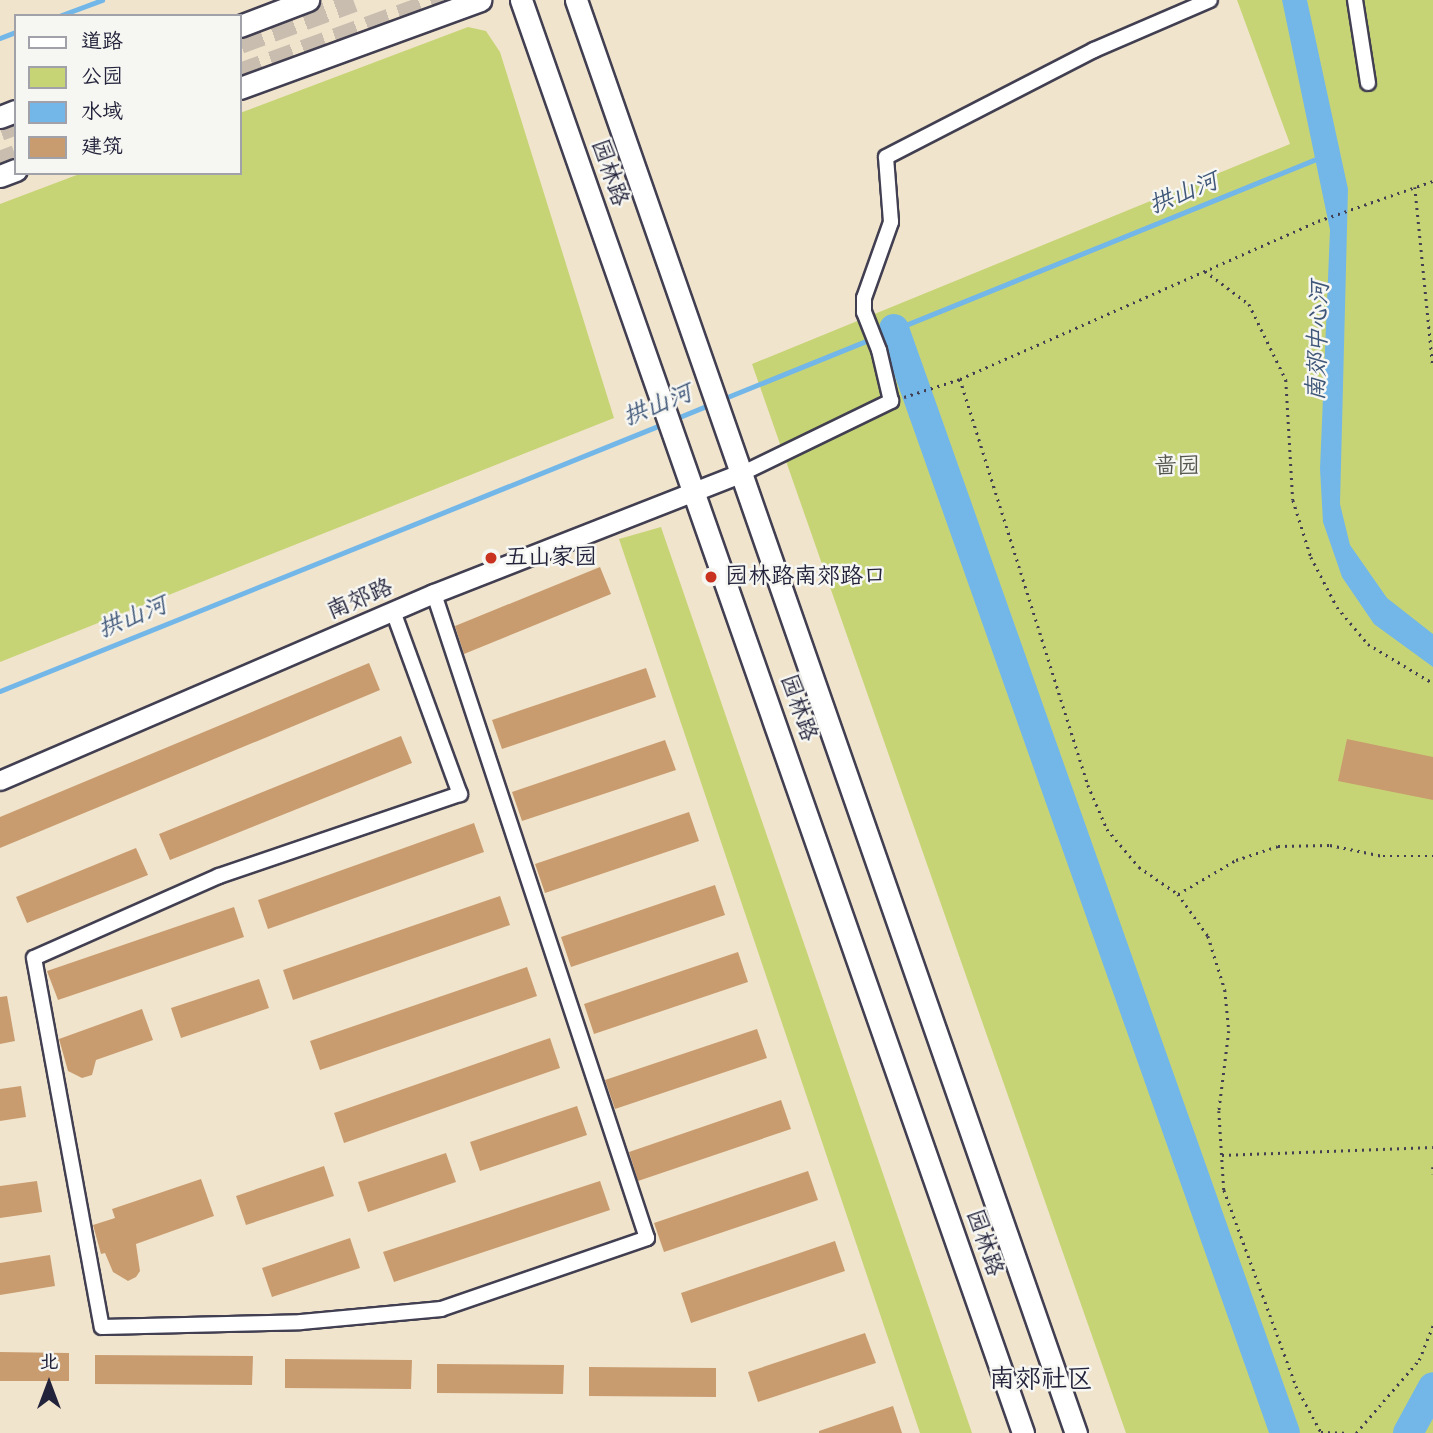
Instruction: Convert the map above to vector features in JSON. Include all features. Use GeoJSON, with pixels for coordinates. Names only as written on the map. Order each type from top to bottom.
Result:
{"type":"FeatureCollection","features":[{"type":"Feature","properties":{"kind":"main road"},"geometry":{"type":"LineString","coordinates":[[242,25],[307,0]]}},
{"type":"Feature","properties":{"kind":"main road"},"geometry":{"type":"LineString","coordinates":[[242,87],[480,0]]}},
{"type":"Feature","properties":{"kind":"main road","name":"园林路"},"geometry":{"type":"LineString","coordinates":[[521,0],[1023,1433]]}},
{"type":"Feature","properties":{"kind":"main road","name":"园林路"},"geometry":{"type":"LineString","coordinates":[[576,0],[1076,1433]]}},
{"type":"Feature","properties":{"kind":"street"},"geometry":{"type":"LineString","coordinates":[[743,473],[891,401],[879,351],[864,312],[891,222],[886,158],[1094,50],[1210,0]]}},
{"type":"Feature","properties":{"kind":"street"},"geometry":{"type":"LineString","coordinates":[[1355,0],[1368,83]]}},
{"type":"Feature","properties":{"kind":"street","name":"南郊路"},"geometry":{"type":"LineString","coordinates":[[0,781],[394,614],[434,594],[743,473]]}},
{"type":"Feature","properties":{"kind":"street"},"geometry":{"type":"LineString","coordinates":[[394,614],[460,794],[219,876],[34,958],[102,1327],[301,1322],[441,1309],[647,1238],[434,594]]}},
{"type":"Feature","properties":{"kind":"path"},"geometry":{"type":"LineString","coordinates":[[891,401],[960,379],[1318,221],[1433,181]]}},
{"type":"Feature","properties":{"kind":"path"},"geometry":{"type":"LineString","coordinates":[[1415,187],[1433,366]]}},
{"type":"Feature","properties":{"kind":"path"},"geometry":{"type":"LineString","coordinates":[[1205,271],[1250,304],[1286,380],[1293,500],[1311,557],[1336,607],[1368,644],[1433,683]]}},
{"type":"Feature","properties":{"kind":"path"},"geometry":{"type":"LineString","coordinates":[[960,379],[1088,785],[1107,829],[1139,867],[1178,894],[1208,936],[1225,990],[1229,1031],[1219,1111],[1224,1190],[1296,1386],[1321,1432],[1345,1433]]}},
{"type":"Feature","properties":{"kind":"path"},"geometry":{"type":"LineString","coordinates":[[1178,894],[1236,860],[1278,846],[1330,845],[1383,856],[1433,856]]}},
{"type":"Feature","properties":{"kind":"path"},"geometry":{"type":"LineString","coordinates":[[1222,1155],[1433,1147]]}},
{"type":"Feature","properties":{"kind":"path"},"geometry":{"type":"LineString","coordinates":[[1433,1167],[1433,1174]]}},
{"type":"Feature","properties":{"kind":"path"},"geometry":{"type":"LineString","coordinates":[[1356,1433],[1419,1360],[1433,1326]]}},
{"type":"Feature","properties":{"kind":"green space","name":"啬园"},"geometry":{"type":"Polygon","coordinates":[[[1237,0],[1433,0],[1433,1433],[1126,1433],[752,364],[1290,144],[1237,0]]]}},
{"type":"Feature","properties":{"kind":"green space"},"geometry":{"type":"Polygon","coordinates":[[[468,27],[486,31],[500,52],[614,418],[0,662],[0,204],[77,175],[242,175],[242,112],[468,27]]]}},
{"type":"Feature","properties":{"kind":"green space"},"geometry":{"type":"Polygon","coordinates":[[[661,527],[972,1433],[920,1433],[619,539],[661,527]]]}},
{"type":"Feature","properties":{"kind":"water"},"geometry":{"type":"Polygon","coordinates":[[[1282,0],[1307,0],[1348,189],[1340,504],[1350,545],[1387,598],[1433,634],[1433,667],[1374,624],[1342,577],[1323,522],[1320,469],[1330,230],[1282,0]]]}},
{"type":"Feature","properties":{"kind":"building"},"geometry":{"type":"Polygon","coordinates":[[[600,567],[611,594],[464,654],[455,626],[600,567]]]}},
{"type":"Feature","properties":{"kind":"building"},"geometry":{"type":"Polygon","coordinates":[[[369,663],[380,690],[0,848],[0,817],[369,663]]]}},
{"type":"Feature","properties":{"kind":"building"},"geometry":{"type":"Polygon","coordinates":[[[646,668],[656,697],[502,749],[492,720],[646,668]]]}},
{"type":"Feature","properties":{"kind":"building"},"geometry":{"type":"Polygon","coordinates":[[[401,736],[412,763],[170,860],[159,834],[401,736]]]}},
{"type":"Feature","properties":{"kind":"building"},"geometry":{"type":"Polygon","coordinates":[[[1347,739],[1433,757],[1433,800],[1338,781],[1347,739]]]}},
{"type":"Feature","properties":{"kind":"building"},"geometry":{"type":"Polygon","coordinates":[[[665,740],[676,770],[522,821],[512,792],[665,740]]]}},
{"type":"Feature","properties":{"kind":"building"},"geometry":{"type":"Polygon","coordinates":[[[689,812],[699,841],[545,893],[535,864],[689,812]]]}},
{"type":"Feature","properties":{"kind":"building"},"geometry":{"type":"Polygon","coordinates":[[[474,823],[484,852],[268,929],[258,900],[474,823]]]}},
{"type":"Feature","properties":{"kind":"building"},"geometry":{"type":"Polygon","coordinates":[[[136,848],[148,875],[27,923],[16,897],[136,848]]]}},
{"type":"Feature","properties":{"kind":"building"},"geometry":{"type":"Polygon","coordinates":[[[715,885],[725,915],[571,967],[561,937],[715,885]]]}},
{"type":"Feature","properties":{"kind":"building"},"geometry":{"type":"Polygon","coordinates":[[[500,896],[510,925],[293,1000],[283,970],[500,896]]]}},
{"type":"Feature","properties":{"kind":"building"},"geometry":{"type":"Polygon","coordinates":[[[234,907],[244,937],[58,1000],[47,971],[234,907]]]}},
{"type":"Feature","properties":{"kind":"building"},"geometry":{"type":"Polygon","coordinates":[[[738,952],[748,982],[594,1034],[584,1004],[738,952]]]}},
{"type":"Feature","properties":{"kind":"building"},"geometry":{"type":"Polygon","coordinates":[[[527,967],[537,996],[320,1070],[310,1041],[527,967]]]}},
{"type":"Feature","properties":{"kind":"building"},"geometry":{"type":"Polygon","coordinates":[[[259,979],[269,1008],[181,1038],[171,1008],[259,979]]]}},
{"type":"Feature","properties":{"kind":"building"},"geometry":{"type":"Polygon","coordinates":[[[7,996],[15,1041],[0,1044],[0,997],[7,996]]]}},
{"type":"Feature","properties":{"kind":"building"},"geometry":{"type":"Polygon","coordinates":[[[142,1009],[153,1040],[96,1060],[92,1075],[82,1078],[68,1071],[59,1039],[142,1009]]]}},
{"type":"Feature","properties":{"kind":"building"},"geometry":{"type":"Polygon","coordinates":[[[757,1029],[767,1058],[615,1109],[605,1080],[757,1029]]]}},
{"type":"Feature","properties":{"kind":"building"},"geometry":{"type":"Polygon","coordinates":[[[550,1038],[560,1068],[344,1143],[334,1113],[550,1038]]]}},
{"type":"Feature","properties":{"kind":"building"},"geometry":{"type":"Polygon","coordinates":[[[21,1086],[26,1117],[0,1121],[0,1089],[21,1086]]]}},
{"type":"Feature","properties":{"kind":"building"},"geometry":{"type":"Polygon","coordinates":[[[781,1100],[791,1129],[638,1181],[629,1152],[781,1100]]]}},
{"type":"Feature","properties":{"kind":"building"},"geometry":{"type":"Polygon","coordinates":[[[577,1106],[587,1135],[480,1171],[470,1142],[577,1106]]]}},
{"type":"Feature","properties":{"kind":"building"},"geometry":{"type":"Polygon","coordinates":[[[446,1153],[456,1182],[368,1212],[358,1182],[446,1153]]]}},
{"type":"Feature","properties":{"kind":"building"},"geometry":{"type":"Polygon","coordinates":[[[324,1166],[334,1196],[246,1225],[236,1196],[324,1166]]]}},
{"type":"Feature","properties":{"kind":"building"},"geometry":{"type":"Polygon","coordinates":[[[808,1171],[818,1200],[664,1252],[654,1223],[808,1171]]]}},
{"type":"Feature","properties":{"kind":"building"},"geometry":{"type":"Polygon","coordinates":[[[201,1179],[214,1216],[136,1244],[140,1271],[136,1277],[128,1281],[113,1272],[105,1253],[101,1254],[93,1225],[115,1218],[112,1209],[201,1179]]]}},
{"type":"Feature","properties":{"kind":"building"},"geometry":{"type":"Polygon","coordinates":[[[37,1181],[42,1212],[0,1218],[0,1186],[37,1181]]]}},
{"type":"Feature","properties":{"kind":"building"},"geometry":{"type":"Polygon","coordinates":[[[600,1181],[610,1210],[394,1282],[383,1252],[600,1181]]]}},
{"type":"Feature","properties":{"kind":"building"},"geometry":{"type":"Polygon","coordinates":[[[350,1238],[360,1268],[272,1297],[262,1268],[350,1238]]]}},
{"type":"Feature","properties":{"kind":"building"},"geometry":{"type":"Polygon","coordinates":[[[835,1241],[845,1271],[691,1323],[681,1293],[835,1241]]]}},
{"type":"Feature","properties":{"kind":"building"},"geometry":{"type":"Polygon","coordinates":[[[50,1255],[55,1286],[0,1295],[0,1263],[50,1255]]]}},
{"type":"Feature","properties":{"kind":"building"},"geometry":{"type":"Polygon","coordinates":[[[865,1333],[876,1363],[758,1402],[748,1372],[865,1333]]]}},
{"type":"Feature","properties":{"kind":"building"},"geometry":{"type":"Polygon","coordinates":[[[0,1352],[69,1353],[69,1381],[0,1381],[0,1352]]]}},
{"type":"Feature","properties":{"kind":"building"},"geometry":{"type":"Polygon","coordinates":[[[95,1355],[253,1356],[252,1385],[95,1384],[95,1355]]]}},
{"type":"Feature","properties":{"kind":"building"},"geometry":{"type":"Polygon","coordinates":[[[285,1359],[412,1360],[411,1389],[285,1388],[285,1359]]]}},
{"type":"Feature","properties":{"kind":"building"},"geometry":{"type":"Polygon","coordinates":[[[437,1364],[564,1365],[563,1394],[437,1393],[437,1364]]]}},
{"type":"Feature","properties":{"kind":"building"},"geometry":{"type":"Polygon","coordinates":[[[589,1367],[716,1368],[716,1397],[589,1396],[589,1367]]]}},
{"type":"Feature","properties":{"kind":"building"},"geometry":{"type":"Polygon","coordinates":[[[893,1406],[902,1433],[819,1433],[819,1431],[893,1406]]]}},
{"type":"Feature","properties":{"kind":"waterway"},"geometry":{"type":"LineString","coordinates":[[64,14],[102,0]]}},
{"type":"Feature","properties":{"kind":"waterway"},"geometry":{"type":"LineString","coordinates":[[0,38],[14,33]]}},
{"type":"Feature","properties":{"kind":"waterway","name":"拱山河"},"geometry":{"type":"LineString","coordinates":[[720,400],[1321,157]]}},
{"type":"Feature","properties":{"kind":"waterway"},"geometry":{"type":"LineString","coordinates":[[894,329],[1285,1433]]}},
{"type":"Feature","properties":{"kind":"waterway","name":"拱山河"},"geometry":{"type":"LineString","coordinates":[[672,420],[711,404]]}},
{"type":"Feature","properties":{"kind":"waterway","name":"拱山河"},"geometry":{"type":"LineString","coordinates":[[0,691],[663,424]]}},
{"type":"Feature","properties":{"kind":"waterway"},"geometry":{"type":"LineString","coordinates":[[1408,1433],[1433,1387]]}},
{"type":"Feature","properties":{"kind":"tunnel"},"geometry":{"type":"LineString","coordinates":[[242,41],[354,0]]}},
{"type":"Feature","properties":{"kind":"tunnel"},"geometry":{"type":"LineString","coordinates":[[242,73],[443,0]]}},
{"type":"Feature","properties":{"kind":"tunnel"},"geometry":{"type":"LineString","coordinates":[[0,129],[14,124]]}},
{"type":"Feature","properties":{"kind":"tunnel"},"geometry":{"type":"LineString","coordinates":[[0,162],[14,157]]}},
{"type":"Feature","properties":{"kind":"place","name":"五山家园"},"geometry":{"type":"Point","coordinates":[491,558]}},
{"type":"Feature","properties":{"kind":"place","name":"园林路南郊路口"},"geometry":{"type":"Point","coordinates":[711,577]}},
{"type":"Feature","properties":{"kind":"district","name":"南郊社区"},"geometry":{"type":"Point","coordinates":[1041,1381]}},
{"type":"Feature","properties":{"kind":"water label","name":"南郊中心河"},"geometry":{"type":"Point","coordinates":[1319,341]}}]}
